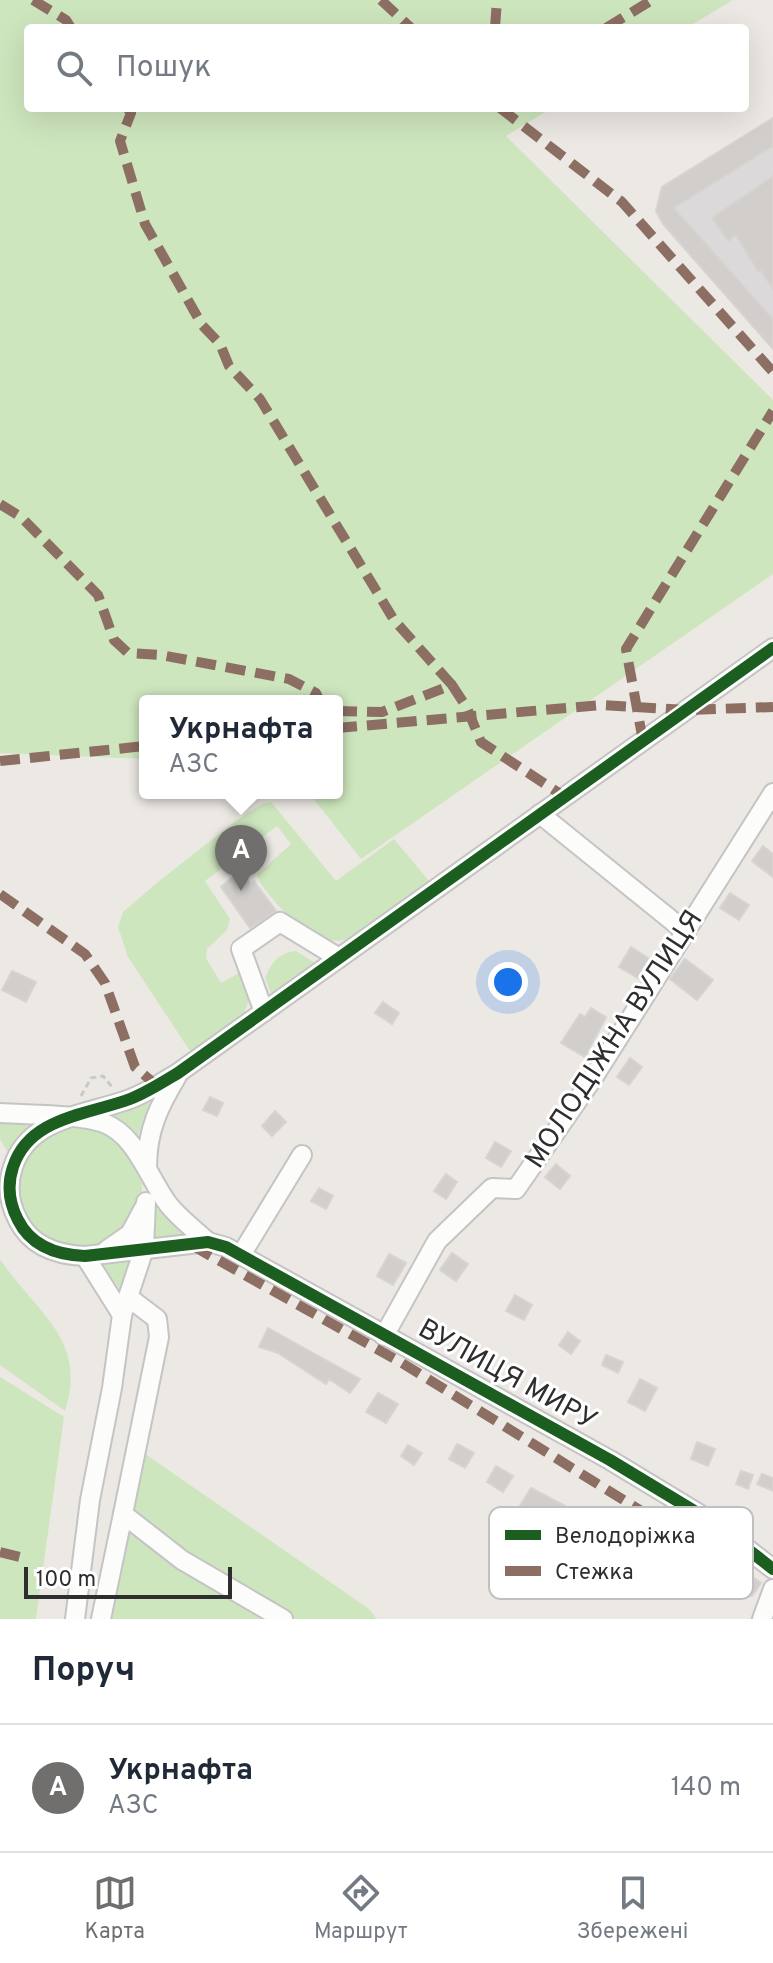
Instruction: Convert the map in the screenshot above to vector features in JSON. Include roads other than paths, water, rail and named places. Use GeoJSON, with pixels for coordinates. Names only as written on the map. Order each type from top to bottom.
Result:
{"type":"FeatureCollection","features":[{"type":"Feature","properties":{"kind":"street"},"geometry":{"type":"LineString","coordinates":[[0,1113],[72,1113],[132,1099],[178,1073],[773,648]]}},
{"type":"Feature","properties":{"kind":"street","name":"МОЛОДІЖНА ВУЛИЦЯ"},"geometry":{"type":"LineString","coordinates":[[384,1336],[437,1241],[492,1188],[516,1189],[593,1078],[773,793]]}},
{"type":"Feature","properties":{"kind":"street"},"geometry":{"type":"LineString","coordinates":[[540,814],[686,932]]}},
{"type":"Feature","properties":{"kind":"street"},"geometry":{"type":"LineString","coordinates":[[264,1012],[241,949],[280,922],[339,958]]}},
{"type":"Feature","properties":{"kind":"street"},"geometry":{"type":"LineString","coordinates":[[75,1619],[90,1500],[125,1306],[144,1249],[147,1143],[155,1112],[178,1073]]}},
{"type":"Feature","properties":{"kind":"street"},"geometry":{"type":"LineString","coordinates":[[72,1113],[114,1128],[136,1148],[147,1175],[171,1208],[208,1242],[104,1251],[85,1256],[65,1255],[32,1238],[13,1211],[10,1175],[16,1156],[28,1140],[72,1113]]}},
{"type":"Feature","properties":{"kind":"street"},"geometry":{"type":"LineString","coordinates":[[241,1255],[302,1155]]}},
{"type":"Feature","properties":{"kind":"street"},"geometry":{"type":"LineString","coordinates":[[0,1158],[10,1175]]}},
{"type":"Feature","properties":{"kind":"street"},"geometry":{"type":"LineString","coordinates":[[104,1251],[130,1234],[146,1202]]}},
{"type":"Feature","properties":{"kind":"street","name":"ВУЛИЦЯ МИРУ"},"geometry":{"type":"LineString","coordinates":[[208,1242],[241,1255],[610,1460],[688,1507]]}},
{"type":"Feature","properties":{"kind":"street"},"geometry":{"type":"LineString","coordinates":[[85,1256],[125,1306],[157,1319],[159,1337],[101,1619]]}},
{"type":"Feature","properties":{"kind":"street"},"geometry":{"type":"LineString","coordinates":[[123,1514],[182,1560],[283,1619]]}},
{"type":"Feature","properties":{"kind":"street","name":"ВУЛИЦЯ МИРУ"},"geometry":{"type":"LineString","coordinates":[[753,1553],[773,1569]]}},
{"type":"Feature","properties":{"kind":"street"},"geometry":{"type":"LineString","coordinates":[[762,1619],[773,1589]]}},
{"type":"Feature","properties":{"kind":"place","name":"Укрнафта"},"geometry":{"type":"Point","coordinates":[241,891]}}]}
